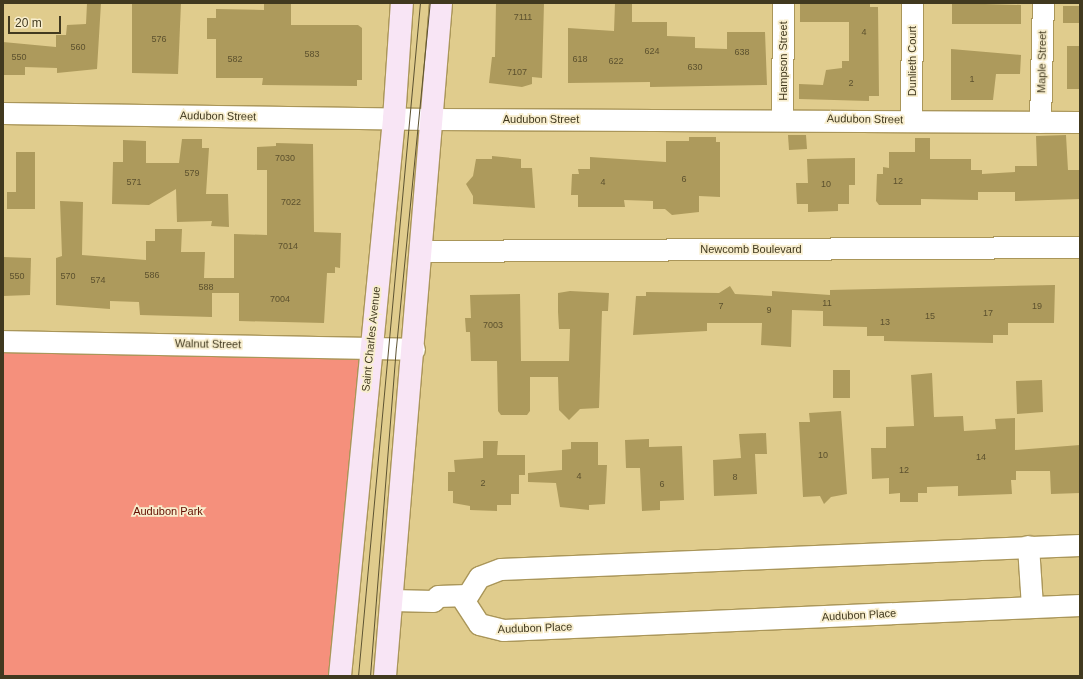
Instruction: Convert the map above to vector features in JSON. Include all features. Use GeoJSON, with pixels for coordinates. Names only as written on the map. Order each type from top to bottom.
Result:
{"type":"FeatureCollection","features":[{"type":"Feature","properties":{"kind":"main road","name":"Saint Charles Avenue"},"geometry":{"type":"LineString","coordinates":[[340,676],[370,347],[394,119],[402,3]]}},
{"type":"Feature","properties":{"kind":"main road"},"geometry":{"type":"LineString","coordinates":[[385,676],[414,349],[422,252],[430,119],[441,3]]}},
{"type":"Feature","properties":{"kind":"street","name":"Hampson Street"},"geometry":{"type":"LineString","coordinates":[[782,118],[783,3]]}},
{"type":"Feature","properties":{"kind":"street","name":"Dunlieth Court"},"geometry":{"type":"LineString","coordinates":[[911,120],[912,3]]}},
{"type":"Feature","properties":{"kind":"street","name":"Maple Street"},"geometry":{"type":"LineString","coordinates":[[1040,122],[1043,3]]}},
{"type":"Feature","properties":{"kind":"street","name":"Audubon Street"},"geometry":{"type":"LineString","coordinates":[[3,113],[394,119],[782,118],[1080,122]]}},
{"type":"Feature","properties":{"kind":"street","name":"Newcomb Boulevard"},"geometry":{"type":"LineString","coordinates":[[422,252],[1080,247]]}},
{"type":"Feature","properties":{"kind":"street","name":"Walnut Street"},"geometry":{"type":"LineString","coordinates":[[3,341],[414,349]]}},
{"type":"Feature","properties":{"kind":"street"},"geometry":{"type":"LineString","coordinates":[[392,600],[433,601],[438,596],[467,602],[479,577],[500,569],[1080,545]]}},
{"type":"Feature","properties":{"kind":"street"},"geometry":{"type":"LineString","coordinates":[[1028,546],[1032,607]]}},
{"type":"Feature","properties":{"kind":"street","name":"Audubon Place"},"geometry":{"type":"LineString","coordinates":[[467,602],[479,624],[503,630],[1080,605]]}},
{"type":"Feature","properties":{"kind":"green space","name":"Audubon Park"},"geometry":{"type":"Polygon","coordinates":[[[3,343],[360,351],[330,676],[3,676],[3,343]]]}},
{"type":"Feature","properties":{"kind":"building"},"geometry":{"type":"Polygon","coordinates":[[[87,3],[101,3],[97,69],[57,73],[57,68],[25,67],[25,75],[3,75],[3,42],[56,47],[56,35],[66,35],[67,25],[86,24],[87,3]]]}},
{"type":"Feature","properties":{"kind":"building"},"geometry":{"type":"Polygon","coordinates":[[[132,3],[181,3],[178,74],[132,73],[132,3]]]}},
{"type":"Feature","properties":{"kind":"building"},"geometry":{"type":"Polygon","coordinates":[[[264,3],[291,3],[291,25],[358,25],[362,28],[362,80],[357,80],[357,86],[262,85],[263,78],[216,78],[216,39],[207,39],[207,18],[216,18],[216,9],[264,10],[264,3]]]}},
{"type":"Feature","properties":{"kind":"building"},"geometry":{"type":"Polygon","coordinates":[[[496,3],[544,3],[542,78],[532,77],[532,84],[522,87],[489,83],[492,57],[495,57],[496,3]]]}},
{"type":"Feature","properties":{"kind":"building"},"geometry":{"type":"Polygon","coordinates":[[[615,3],[632,3],[632,22],[667,22],[667,36],[695,37],[695,48],[727,49],[727,32],[765,32],[767,85],[650,87],[650,82],[568,83],[568,28],[614,31],[615,3]]]}},
{"type":"Feature","properties":{"kind":"building"},"geometry":{"type":"Polygon","coordinates":[[[800,3],[870,3],[870,7],[878,7],[879,96],[869,96],[869,101],[799,99],[799,84],[823,85],[826,70],[842,68],[842,61],[849,61],[849,22],[800,22],[800,3]]]}},
{"type":"Feature","properties":{"kind":"building"},"geometry":{"type":"Polygon","coordinates":[[[952,3],[1021,5],[1021,24],[952,24],[952,3]]]}},
{"type":"Feature","properties":{"kind":"building"},"geometry":{"type":"Polygon","coordinates":[[[1063,6],[1080,6],[1080,23],[1063,23],[1063,6]]]}},
{"type":"Feature","properties":{"kind":"building"},"geometry":{"type":"Polygon","coordinates":[[[1067,46],[1080,46],[1080,89],[1067,89],[1067,46]]]}},
{"type":"Feature","properties":{"kind":"building"},"geometry":{"type":"Polygon","coordinates":[[[951,49],[1021,55],[1020,74],[996,74],[993,100],[951,100],[951,49]]]}},
{"type":"Feature","properties":{"kind":"building"},"geometry":{"type":"Polygon","coordinates":[[[788,135],[806,135],[807,149],[789,150],[788,135]]]}},
{"type":"Feature","properties":{"kind":"building"},"geometry":{"type":"Polygon","coordinates":[[[1066,135],[1068,170],[1080,170],[1080,199],[1015,201],[1015,192],[978,192],[978,200],[921,199],[921,205],[879,205],[876,201],[877,174],[883,174],[883,167],[889,168],[889,152],[915,152],[915,138],[930,138],[930,159],[971,159],[971,170],[982,170],[982,174],[1015,172],[1015,166],[1037,166],[1036,136],[1066,135]]]}},
{"type":"Feature","properties":{"kind":"building"},"geometry":{"type":"Polygon","coordinates":[[[689,137],[716,137],[716,142],[720,142],[720,197],[699,196],[699,212],[672,215],[665,209],[653,209],[653,201],[624,200],[625,207],[578,207],[578,195],[571,195],[572,174],[579,174],[578,169],[590,169],[590,157],[666,162],[666,141],[689,141],[689,137]]]}},
{"type":"Feature","properties":{"kind":"building"},"geometry":{"type":"Polygon","coordinates":[[[182,139],[202,139],[202,148],[209,148],[206,194],[228,194],[229,227],[211,226],[212,221],[177,222],[176,189],[149,205],[112,204],[113,162],[123,162],[123,140],[146,141],[146,163],[179,163],[182,139]]]}},
{"type":"Feature","properties":{"kind":"building"},"geometry":{"type":"Polygon","coordinates":[[[276,143],[313,144],[314,232],[341,233],[340,268],[335,267],[335,273],[327,273],[324,323],[239,321],[239,293],[212,293],[212,317],[140,315],[139,302],[110,301],[110,309],[56,305],[56,258],[62,256],[60,201],[83,202],[82,255],[146,260],[146,241],[155,241],[155,229],[182,229],[181,252],[205,252],[204,278],[234,278],[234,234],[267,235],[267,170],[257,170],[257,147],[276,146],[276,143]]]}},
{"type":"Feature","properties":{"kind":"building"},"geometry":{"type":"Polygon","coordinates":[[[16,152],[35,152],[35,209],[7,209],[7,192],[16,192],[16,152]]]}},
{"type":"Feature","properties":{"kind":"building"},"geometry":{"type":"Polygon","coordinates":[[[492,156],[521,159],[521,168],[532,168],[535,208],[473,204],[473,196],[466,184],[473,176],[476,159],[492,159],[492,156]]]}},
{"type":"Feature","properties":{"kind":"building"},"geometry":{"type":"Polygon","coordinates":[[[855,158],[855,185],[849,185],[849,204],[838,204],[838,211],[808,212],[808,204],[797,204],[796,183],[808,183],[807,159],[855,158]]]}},
{"type":"Feature","properties":{"kind":"building"},"geometry":{"type":"Polygon","coordinates":[[[3,257],[31,258],[30,295],[3,296],[3,257]]]}},
{"type":"Feature","properties":{"kind":"building"},"geometry":{"type":"Polygon","coordinates":[[[1055,285],[1054,323],[1008,323],[1008,335],[993,335],[993,343],[884,341],[884,336],[867,336],[867,327],[823,326],[823,311],[792,310],[791,347],[761,345],[762,323],[707,323],[707,331],[633,335],[636,296],[646,296],[646,292],[719,293],[730,286],[735,294],[772,296],[772,291],[830,295],[830,290],[1055,285]]]}},
{"type":"Feature","properties":{"kind":"building"},"geometry":{"type":"Polygon","coordinates":[[[570,291],[609,293],[608,311],[602,311],[599,408],[580,409],[569,420],[559,410],[558,377],[530,377],[530,411],[527,415],[501,415],[498,411],[497,361],[471,361],[470,332],[466,332],[465,318],[471,318],[470,295],[520,294],[521,361],[569,361],[570,329],[559,329],[558,293],[570,291]]]}},
{"type":"Feature","properties":{"kind":"building"},"geometry":{"type":"Polygon","coordinates":[[[833,370],[850,370],[850,398],[833,398],[833,370]]]}},
{"type":"Feature","properties":{"kind":"building"},"geometry":{"type":"Polygon","coordinates":[[[932,373],[934,417],[963,416],[964,431],[996,429],[995,419],[1015,418],[1015,450],[1080,445],[1080,493],[1051,494],[1050,471],[1016,471],[1016,480],[1011,480],[1012,494],[958,496],[958,486],[927,487],[927,493],[918,493],[918,502],[900,502],[900,493],[889,494],[889,478],[872,479],[871,448],[886,448],[886,427],[914,426],[911,375],[932,373]]]}},
{"type":"Feature","properties":{"kind":"building"},"geometry":{"type":"Polygon","coordinates":[[[1042,380],[1043,412],[1017,414],[1016,381],[1042,380]]]}},
{"type":"Feature","properties":{"kind":"building"},"geometry":{"type":"Polygon","coordinates":[[[841,411],[847,494],[831,497],[824,504],[820,496],[803,497],[799,422],[810,422],[809,413],[841,411]]]}},
{"type":"Feature","properties":{"kind":"building"},"geometry":{"type":"Polygon","coordinates":[[[766,433],[767,454],[755,454],[757,494],[714,496],[713,460],[741,458],[739,434],[766,433]]]}},
{"type":"Feature","properties":{"kind":"building"},"geometry":{"type":"Polygon","coordinates":[[[649,439],[649,447],[682,446],[684,500],[660,501],[660,510],[642,511],[640,468],[626,468],[625,440],[649,439]]]}},
{"type":"Feature","properties":{"kind":"building"},"geometry":{"type":"Polygon","coordinates":[[[483,441],[498,441],[497,455],[525,455],[525,475],[519,475],[519,494],[511,494],[511,505],[497,505],[497,511],[470,510],[470,506],[453,503],[453,491],[448,491],[448,472],[455,472],[454,460],[483,458],[483,441]]]}},
{"type":"Feature","properties":{"kind":"building"},"geometry":{"type":"Polygon","coordinates":[[[571,442],[598,442],[598,465],[607,465],[605,504],[589,505],[589,510],[560,507],[556,483],[528,482],[528,473],[562,470],[562,450],[571,449],[571,442]]]}},
{"type":"Feature","properties":{"kind":"tram line"},"geometry":{"type":"LineString","coordinates":[[358,676],[420,3]]}},
{"type":"Feature","properties":{"kind":"tram line"},"geometry":{"type":"LineString","coordinates":[[370,676],[396,347],[430,3]]}}]}
